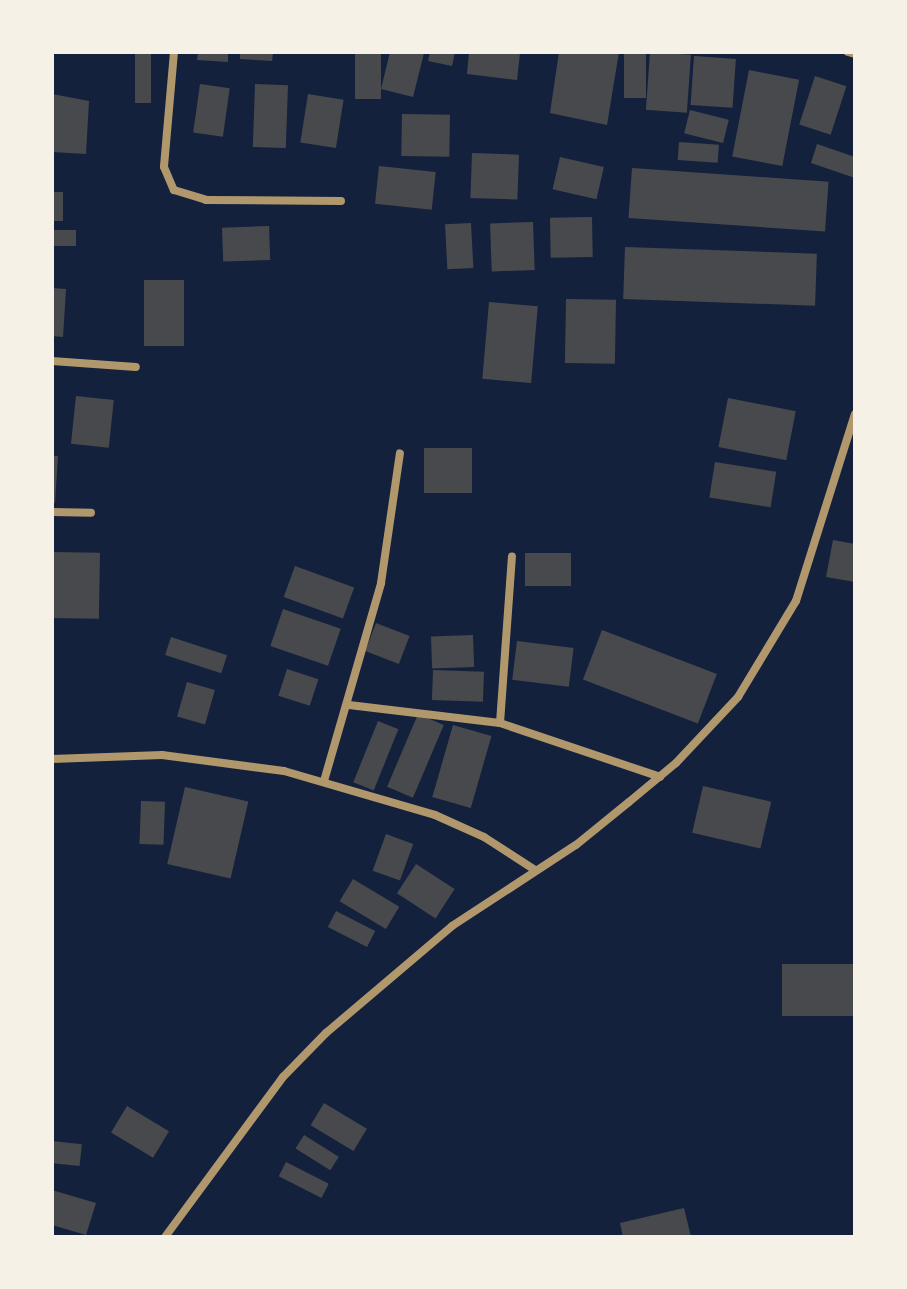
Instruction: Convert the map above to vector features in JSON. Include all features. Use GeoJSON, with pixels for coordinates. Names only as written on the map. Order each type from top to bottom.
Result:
{"type":"FeatureCollection","features":[{"type":"Feature","properties":{"kind":"street"},"geometry":{"type":"LineString","coordinates":[[174,52],[164,167],[174,190],[206,200],[341,201]]}},
{"type":"Feature","properties":{"kind":"street"},"geometry":{"type":"LineString","coordinates":[[848,52],[855,54]]}},
{"type":"Feature","properties":{"kind":"street"},"geometry":{"type":"LineString","coordinates":[[52,361],[136,367]]}},
{"type":"Feature","properties":{"kind":"street"},"geometry":{"type":"LineString","coordinates":[[165,1237],[283,1077],[326,1033],[452,926],[576,845],[660,777],[738,697],[765,659],[810,563],[855,414]]}},
{"type":"Feature","properties":{"kind":"street"},"geometry":{"type":"LineString","coordinates":[[324,781],[349,705],[381,583],[400,453]]}},
{"type":"Feature","properties":{"kind":"street"},"geometry":{"type":"LineString","coordinates":[[52,512],[91,513]]}},
{"type":"Feature","properties":{"kind":"street"},"geometry":{"type":"LineString","coordinates":[[500,723],[512,556]]}},
{"type":"Feature","properties":{"kind":"street"},"geometry":{"type":"LineString","coordinates":[[349,705],[500,723],[660,777]]}},
{"type":"Feature","properties":{"kind":"street"},"geometry":{"type":"LineString","coordinates":[[52,759],[162,755],[324,781],[435,815],[484,837],[535,870]]}},
{"type":"Feature","properties":{"kind":"building"},"geometry":{"type":"Polygon","coordinates":[[[135,52],[151,52],[151,103],[135,103],[135,52]]]}},
{"type":"Feature","properties":{"kind":"building"},"geometry":{"type":"Polygon","coordinates":[[[198,52],[228,52],[228,62],[197,60],[198,52]]]}},
{"type":"Feature","properties":{"kind":"building"},"geometry":{"type":"Polygon","coordinates":[[[240,52],[273,52],[272,61],[240,59],[240,52]]]}},
{"type":"Feature","properties":{"kind":"building"},"geometry":{"type":"Polygon","coordinates":[[[355,52],[381,52],[381,99],[355,99],[355,52]]]}},
{"type":"Feature","properties":{"kind":"building"},"geometry":{"type":"Polygon","coordinates":[[[390,52],[424,53],[413,97],[381,89],[390,52]]]}},
{"type":"Feature","properties":{"kind":"building"},"geometry":{"type":"Polygon","coordinates":[[[430,52],[455,52],[452,66],[428,61],[430,52]]]}},
{"type":"Feature","properties":{"kind":"building"},"geometry":{"type":"Polygon","coordinates":[[[469,52],[520,53],[517,80],[467,74],[469,52]]]}},
{"type":"Feature","properties":{"kind":"building"},"geometry":{"type":"Polygon","coordinates":[[[559,52],[619,52],[607,125],[550,113],[559,52]]]}},
{"type":"Feature","properties":{"kind":"building"},"geometry":{"type":"Polygon","coordinates":[[[624,52],[646,52],[646,98],[624,98],[624,52]]]}},
{"type":"Feature","properties":{"kind":"building"},"geometry":{"type":"Polygon","coordinates":[[[650,52],[691,55],[687,113],[646,110],[650,52]]]}},
{"type":"Feature","properties":{"kind":"building"},"geometry":{"type":"Polygon","coordinates":[[[694,56],[736,59],[732,108],[691,105],[694,56]]]}},
{"type":"Feature","properties":{"kind":"building"},"geometry":{"type":"Polygon","coordinates":[[[749,70],[799,80],[782,166],[732,156],[749,70]]]}},
{"type":"Feature","properties":{"kind":"building"},"geometry":{"type":"Polygon","coordinates":[[[815,76],[846,86],[831,135],[799,125],[815,76]]]}},
{"type":"Feature","properties":{"kind":"building"},"geometry":{"type":"Polygon","coordinates":[[[200,84],[230,88],[223,137],[193,133],[200,84]]]}},
{"type":"Feature","properties":{"kind":"building"},"geometry":{"type":"Polygon","coordinates":[[[255,84],[288,85],[286,148],[253,147],[255,84]]]}},
{"type":"Feature","properties":{"kind":"building"},"geometry":{"type":"Polygon","coordinates":[[[52,94],[89,101],[86,154],[52,152],[52,94]]]}},
{"type":"Feature","properties":{"kind":"building"},"geometry":{"type":"Polygon","coordinates":[[[308,94],[344,100],[336,148],[300,142],[308,94]]]}},
{"type":"Feature","properties":{"kind":"building"},"geometry":{"type":"Polygon","coordinates":[[[690,110],[729,120],[723,143],[684,133],[690,110]]]}},
{"type":"Feature","properties":{"kind":"building"},"geometry":{"type":"Polygon","coordinates":[[[402,114],[450,115],[449,157],[401,156],[402,114]]]}},
{"type":"Feature","properties":{"kind":"building"},"geometry":{"type":"Polygon","coordinates":[[[679,142],[719,145],[718,163],[678,160],[679,142]]]}},
{"type":"Feature","properties":{"kind":"building"},"geometry":{"type":"Polygon","coordinates":[[[817,144],[855,157],[855,178],[811,163],[817,144]]]}},
{"type":"Feature","properties":{"kind":"building"},"geometry":{"type":"Polygon","coordinates":[[[472,153],[519,155],[517,200],[470,198],[472,153]]]}},
{"type":"Feature","properties":{"kind":"building"},"geometry":{"type":"Polygon","coordinates":[[[560,157],[604,167],[596,199],[553,189],[560,157]]]}},
{"type":"Feature","properties":{"kind":"building"},"geometry":{"type":"Polygon","coordinates":[[[379,166],[436,172],[432,210],[375,204],[379,166]]]}},
{"type":"Feature","properties":{"kind":"building"},"geometry":{"type":"Polygon","coordinates":[[[632,168],[829,182],[825,232],[629,218],[632,168]]]}},
{"type":"Feature","properties":{"kind":"building"},"geometry":{"type":"Polygon","coordinates":[[[52,192],[63,192],[63,221],[52,221],[52,192]]]}},
{"type":"Feature","properties":{"kind":"building"},"geometry":{"type":"Polygon","coordinates":[[[592,217],[593,257],[551,258],[550,218],[592,217]]]}},
{"type":"Feature","properties":{"kind":"building"},"geometry":{"type":"Polygon","coordinates":[[[533,222],[535,270],[492,271],[490,224],[533,222]]]}},
{"type":"Feature","properties":{"kind":"building"},"geometry":{"type":"Polygon","coordinates":[[[471,223],[473,268],[447,269],[445,224],[471,223]]]}},
{"type":"Feature","properties":{"kind":"building"},"geometry":{"type":"Polygon","coordinates":[[[269,226],[270,260],[223,262],[222,228],[269,226]]]}},
{"type":"Feature","properties":{"kind":"building"},"geometry":{"type":"Polygon","coordinates":[[[52,230],[76,230],[76,246],[52,246],[52,230]]]}},
{"type":"Feature","properties":{"kind":"building"},"geometry":{"type":"Polygon","coordinates":[[[625,247],[817,254],[815,306],[623,299],[625,247]]]}},
{"type":"Feature","properties":{"kind":"building"},"geometry":{"type":"Polygon","coordinates":[[[144,280],[184,280],[184,346],[144,346],[144,280]]]}},
{"type":"Feature","properties":{"kind":"building"},"geometry":{"type":"Polygon","coordinates":[[[52,288],[66,289],[63,337],[52,336],[52,288]]]}},
{"type":"Feature","properties":{"kind":"building"},"geometry":{"type":"Polygon","coordinates":[[[566,299],[616,300],[615,364],[565,363],[566,299]]]}},
{"type":"Feature","properties":{"kind":"building"},"geometry":{"type":"Polygon","coordinates":[[[489,302],[538,306],[531,383],[482,379],[489,302]]]}},
{"type":"Feature","properties":{"kind":"building"},"geometry":{"type":"Polygon","coordinates":[[[76,396],[114,400],[109,448],[71,444],[76,396]]]}},
{"type":"Feature","properties":{"kind":"building"},"geometry":{"type":"Polygon","coordinates":[[[728,398],[796,411],[786,460],[718,447],[728,398]]]}},
{"type":"Feature","properties":{"kind":"building"},"geometry":{"type":"Polygon","coordinates":[[[424,448],[472,448],[472,493],[424,493],[424,448]]]}},
{"type":"Feature","properties":{"kind":"building"},"geometry":{"type":"Polygon","coordinates":[[[52,456],[58,456],[55,503],[52,502],[52,456]]]}},
{"type":"Feature","properties":{"kind":"building"},"geometry":{"type":"Polygon","coordinates":[[[715,462],[776,472],[771,507],[709,498],[715,462]]]}},
{"type":"Feature","properties":{"kind":"building"},"geometry":{"type":"Polygon","coordinates":[[[833,540],[855,544],[855,582],[826,577],[833,540]]]}},
{"type":"Feature","properties":{"kind":"building"},"geometry":{"type":"Polygon","coordinates":[[[52,552],[100,553],[99,619],[52,618],[52,552]]]}},
{"type":"Feature","properties":{"kind":"building"},"geometry":{"type":"Polygon","coordinates":[[[525,553],[571,553],[571,586],[525,586],[525,553]]]}},
{"type":"Feature","properties":{"kind":"building"},"geometry":{"type":"Polygon","coordinates":[[[295,566],[354,588],[343,619],[284,597],[295,566]]]}},
{"type":"Feature","properties":{"kind":"building"},"geometry":{"type":"Polygon","coordinates":[[[283,609],[341,629],[328,666],[270,646],[283,609]]]}},
{"type":"Feature","properties":{"kind":"building"},"geometry":{"type":"Polygon","coordinates":[[[376,623],[410,636],[399,664],[365,651],[376,623]]]}},
{"type":"Feature","properties":{"kind":"building"},"geometry":{"type":"Polygon","coordinates":[[[602,630],[717,674],[698,724],[583,679],[602,630]]]}},
{"type":"Feature","properties":{"kind":"building"},"geometry":{"type":"Polygon","coordinates":[[[473,635],[474,667],[432,668],[431,636],[473,635]]]}},
{"type":"Feature","properties":{"kind":"building"},"geometry":{"type":"Polygon","coordinates":[[[171,637],[227,655],[221,673],[165,655],[171,637]]]}},
{"type":"Feature","properties":{"kind":"building"},"geometry":{"type":"Polygon","coordinates":[[[517,641],[574,648],[569,687],[512,680],[517,641]]]}},
{"type":"Feature","properties":{"kind":"building"},"geometry":{"type":"Polygon","coordinates":[[[287,669],[318,679],[310,706],[278,696],[287,669]]]}},
{"type":"Feature","properties":{"kind":"building"},"geometry":{"type":"Polygon","coordinates":[[[433,670],[484,672],[483,702],[432,700],[433,670]]]}},
{"type":"Feature","properties":{"kind":"building"},"geometry":{"type":"Polygon","coordinates":[[[187,682],[215,690],[205,725],[177,717],[187,682]]]}},
{"type":"Feature","properties":{"kind":"building"},"geometry":{"type":"Polygon","coordinates":[[[418,714],[444,725],[413,798],[387,787],[418,714]]]}},
{"type":"Feature","properties":{"kind":"building"},"geometry":{"type":"Polygon","coordinates":[[[378,721],[398,729],[374,790],[353,782],[378,721]]]}},
{"type":"Feature","properties":{"kind":"building"},"geometry":{"type":"Polygon","coordinates":[[[453,725],[491,736],[471,808],[432,797],[453,725]]]}},
{"type":"Feature","properties":{"kind":"building"},"geometry":{"type":"Polygon","coordinates":[[[703,786],[771,802],[760,849],[692,833],[703,786]]]}},
{"type":"Feature","properties":{"kind":"building"},"geometry":{"type":"Polygon","coordinates":[[[185,787],[248,802],[231,879],[167,864],[185,787]]]}},
{"type":"Feature","properties":{"kind":"building"},"geometry":{"type":"Polygon","coordinates":[[[141,801],[165,802],[163,845],[139,844],[141,801]]]}},
{"type":"Feature","properties":{"kind":"building"},"geometry":{"type":"Polygon","coordinates":[[[386,834],[413,844],[400,881],[373,871],[386,834]]]}},
{"type":"Feature","properties":{"kind":"building"},"geometry":{"type":"Polygon","coordinates":[[[416,864],[455,889],[436,918],[397,893],[416,864]]]}},
{"type":"Feature","properties":{"kind":"building"},"geometry":{"type":"Polygon","coordinates":[[[353,879],[399,907],[386,929],[340,901],[353,879]]]}},
{"type":"Feature","properties":{"kind":"building"},"geometry":{"type":"Polygon","coordinates":[[[336,911],[375,931],[367,947],[328,927],[336,911]]]}},
{"type":"Feature","properties":{"kind":"building"},"geometry":{"type":"Polygon","coordinates":[[[782,964],[855,964],[855,1016],[782,1016],[782,964]]]}},
{"type":"Feature","properties":{"kind":"building"},"geometry":{"type":"Polygon","coordinates":[[[324,1103],[367,1129],[353,1151],[311,1125],[324,1103]]]}},
{"type":"Feature","properties":{"kind":"building"},"geometry":{"type":"Polygon","coordinates":[[[127,1106],[169,1131],[153,1158],[111,1133],[127,1106]]]}},
{"type":"Feature","properties":{"kind":"building"},"geometry":{"type":"Polygon","coordinates":[[[304,1135],[339,1157],[330,1170],[296,1149],[304,1135]]]}},
{"type":"Feature","properties":{"kind":"building"},"geometry":{"type":"Polygon","coordinates":[[[52,1141],[82,1144],[80,1166],[52,1163],[52,1141]]]}},
{"type":"Feature","properties":{"kind":"building"},"geometry":{"type":"Polygon","coordinates":[[[286,1162],[329,1184],[322,1198],[279,1176],[286,1162]]]}},
{"type":"Feature","properties":{"kind":"building"},"geometry":{"type":"Polygon","coordinates":[[[52,1190],[96,1203],[86,1235],[52,1225],[52,1190]]]}},
{"type":"Feature","properties":{"kind":"building"},"geometry":{"type":"Polygon","coordinates":[[[684,1208],[691,1237],[623,1237],[620,1223],[684,1208]]]}}]}
